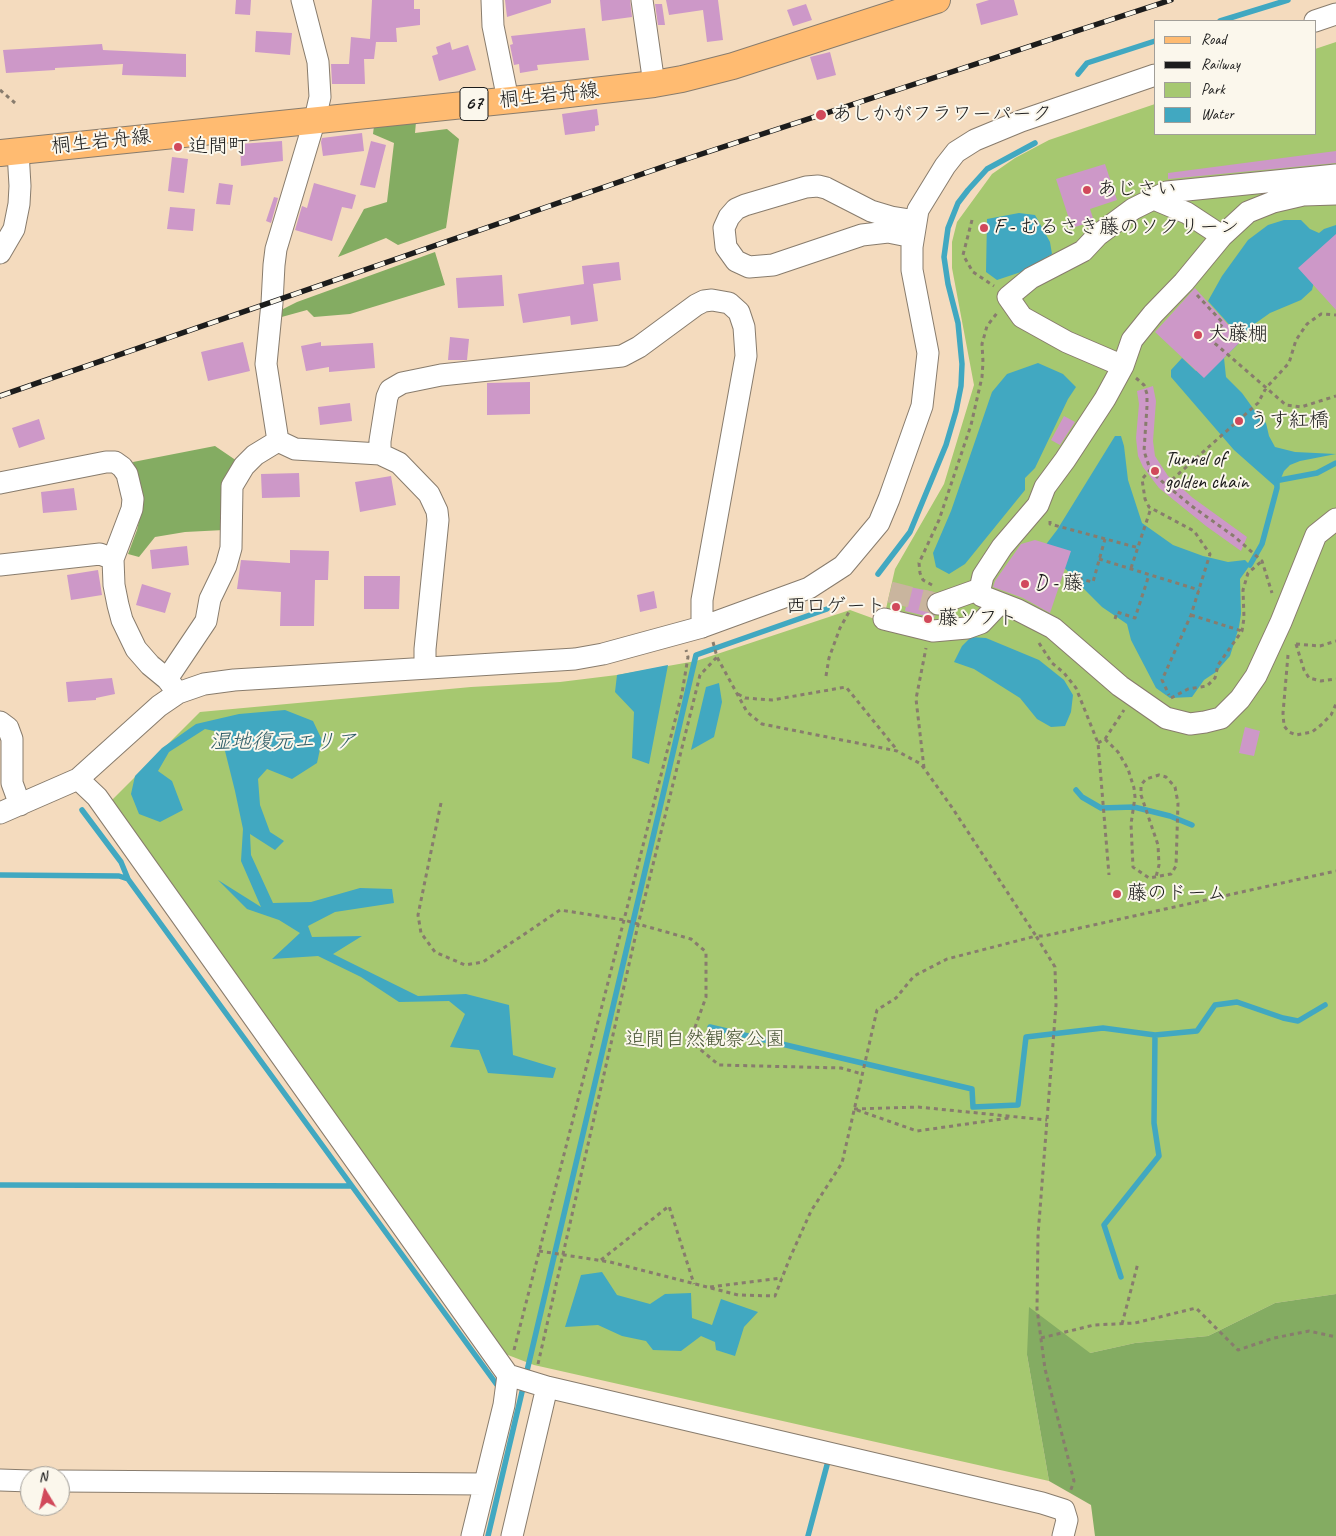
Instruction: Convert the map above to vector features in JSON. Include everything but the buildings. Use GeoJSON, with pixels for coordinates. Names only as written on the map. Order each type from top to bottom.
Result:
{"type":"FeatureCollection","features":[{"type":"Feature","properties":{"kind":"main road","name":"桐生岩舟線"},"geometry":{"type":"LineString","coordinates":[[9,152],[654,84],[733,66],[937,0]]}},
{"type":"Feature","properties":{"kind":"street"},"geometry":{"type":"LineString","coordinates":[[278,441],[266,364],[274,265],[276,249],[320,97],[318,62],[302,0]]}},
{"type":"Feature","properties":{"kind":"street"},"geometry":{"type":"LineString","coordinates":[[492,0],[493,26],[508,100]]}},
{"type":"Feature","properties":{"kind":"street"},"geometry":{"type":"LineString","coordinates":[[642,0],[654,84]]}},
{"type":"Feature","properties":{"kind":"street"},"geometry":{"type":"LineString","coordinates":[[1316,21],[1336,14]]}},
{"type":"Feature","properties":{"kind":"street"},"geometry":{"type":"LineString","coordinates":[[0,483],[106,462],[115,462],[127,474],[133,499],[132,509],[113,559],[114,585],[118,604],[122,620],[141,654],[173,686],[234,680],[575,658],[603,654],[699,628],[809,588],[843,566],[879,523],[922,406],[928,353],[912,270],[918,210],[945,166],[956,152],[975,140],[1020,121],[1154,76]]}},
{"type":"Feature","properties":{"kind":"street"},"geometry":{"type":"LineString","coordinates":[[0,253],[14,229],[19,204],[20,186],[9,152]]}},
{"type":"Feature","properties":{"kind":"street"},"geometry":{"type":"LineString","coordinates":[[1123,366],[1067,342],[1022,317],[1008,297],[1031,278],[1083,251],[1098,235],[1133,209],[1167,192],[1336,175]]}},
{"type":"Feature","properties":{"kind":"street"},"geometry":{"type":"LineString","coordinates":[[818,186],[915,229],[862,235],[773,264],[749,267],[736,261],[726,247],[724,228],[729,217],[736,209],[806,187],[818,186]]}},
{"type":"Feature","properties":{"kind":"street"},"geometry":{"type":"LineString","coordinates":[[1336,194],[1303,196],[1273,202],[1248,212],[1222,236],[1132,340],[1123,366],[1105,399],[1045,487],[1038,504],[1002,547],[983,576],[980,589],[982,596],[1053,628],[1120,686],[1166,718],[1190,724],[1205,722],[1221,718],[1240,699],[1256,676],[1284,626],[1316,534],[1336,519]]}},
{"type":"Feature","properties":{"kind":"street"},"geometry":{"type":"LineString","coordinates":[[1154,199],[1187,213],[1222,236]]}},
{"type":"Feature","properties":{"kind":"street"},"geometry":{"type":"LineString","coordinates":[[380,454],[380,441],[387,397],[390,390],[402,383],[442,375],[622,356],[639,347],[696,304],[712,300],[729,303],[739,312],[744,326],[746,356],[702,600],[699,628]]}},
{"type":"Feature","properties":{"kind":"street"},"geometry":{"type":"LineString","coordinates":[[278,441],[295,449],[380,454],[404,467],[429,494],[437,511],[438,520],[425,649],[425,667]]}},
{"type":"Feature","properties":{"kind":"street"},"geometry":{"type":"LineString","coordinates":[[0,813],[78,779],[159,706],[173,686],[206,621],[210,599],[226,566],[232,538],[232,486],[244,466],[256,455],[278,441]]}},
{"type":"Feature","properties":{"kind":"street"},"geometry":{"type":"LineString","coordinates":[[0,565],[100,554],[113,559]]}},
{"type":"Feature","properties":{"kind":"street"},"geometry":{"type":"LineString","coordinates":[[932,595],[980,589]]}},
{"type":"Feature","properties":{"kind":"street"},"geometry":{"type":"LineString","coordinates":[[884,619],[932,631],[967,628],[981,623],[1000,603]]}},
{"type":"Feature","properties":{"kind":"street"},"geometry":{"type":"LineString","coordinates":[[0,722],[8,728],[12,739],[12,783],[20,805]]}},
{"type":"Feature","properties":{"kind":"street"},"geometry":{"type":"LineString","coordinates":[[78,779],[97,797],[508,1375],[540,1385],[1042,1503],[1064,1510],[1067,1520],[1063,1536]]}},
{"type":"Feature","properties":{"kind":"street"},"geometry":{"type":"LineString","coordinates":[[472,1536],[504,1405],[508,1375]]}},
{"type":"Feature","properties":{"kind":"street"},"geometry":{"type":"LineString","coordinates":[[512,1536],[540,1385]]}},
{"type":"Feature","properties":{"kind":"street"},"geometry":{"type":"LineString","coordinates":[[0,1480],[20,1481]]}},
{"type":"Feature","properties":{"kind":"street"},"geometry":{"type":"LineString","coordinates":[[70,1481],[484,1484]]}},
{"type":"Feature","properties":{"kind":"path"},"geometry":{"type":"LineString","coordinates":[[0,90],[15,103]]}},
{"type":"Feature","properties":{"kind":"path"},"geometry":{"type":"LineString","coordinates":[[932,595],[933,585],[923,580],[919,563],[939,520],[971,425],[981,386],[982,344],[987,326],[1008,297],[973,272],[963,255],[972,220]]}},
{"type":"Feature","properties":{"kind":"path"},"geometry":{"type":"LineString","coordinates":[[1184,282],[1223,324],[1211,340],[1286,405],[1301,407],[1336,396]]}},
{"type":"Feature","properties":{"kind":"path"},"geometry":{"type":"LineString","coordinates":[[1166,485],[1258,403],[1266,388],[1289,363],[1296,340],[1307,324],[1321,314],[1336,315]]}},
{"type":"Feature","properties":{"kind":"path"},"geometry":{"type":"LineString","coordinates":[[1123,366],[1144,385],[1148,406],[1144,451],[1151,469],[1166,485],[1193,508],[1235,537],[1262,561],[1289,644],[1283,713],[1284,726],[1289,732],[1296,735],[1312,732],[1331,715],[1336,704]]}},
{"type":"Feature","properties":{"kind":"path"},"geometry":{"type":"LineString","coordinates":[[1151,469],[1142,479],[1145,499],[1151,508],[1194,531],[1210,554],[1191,615],[1162,680],[1170,698],[1188,689],[1207,686],[1215,678],[1218,665],[1242,631],[1244,618],[1243,590],[1248,573],[1262,561]]}},
{"type":"Feature","properties":{"kind":"path"},"geometry":{"type":"LineString","coordinates":[[1131,568],[1151,508]]}},
{"type":"Feature","properties":{"kind":"path"},"geometry":{"type":"LineString","coordinates":[[1050,524],[1138,548]]}},
{"type":"Feature","properties":{"kind":"path"},"geometry":{"type":"LineString","coordinates":[[1063,575],[1093,582],[1105,539]]}},
{"type":"Feature","properties":{"kind":"path"},"geometry":{"type":"LineString","coordinates":[[1099,559],[1199,590]]}},
{"type":"Feature","properties":{"kind":"path"},"geometry":{"type":"LineString","coordinates":[[1115,619],[1117,612],[1135,618],[1149,575]]}},
{"type":"Feature","properties":{"kind":"path"},"geometry":{"type":"LineString","coordinates":[[826,676],[829,658],[840,628],[850,610]]}},
{"type":"Feature","properties":{"kind":"path"},"geometry":{"type":"LineString","coordinates":[[1191,615],[1242,631]]}},
{"type":"Feature","properties":{"kind":"path"},"geometry":{"type":"LineString","coordinates":[[1284,626],[1296,644],[1304,670],[1309,678],[1321,681],[1336,679]]}},
{"type":"Feature","properties":{"kind":"path"},"geometry":{"type":"LineString","coordinates":[[508,1375],[682,693],[688,657],[685,646],[699,628],[717,657],[746,712],[762,724],[897,751],[921,764],[953,809],[1055,967],[1056,1005],[1038,1235],[1037,1308],[1045,1369],[1074,1481],[1064,1510]]}},
{"type":"Feature","properties":{"kind":"path"},"geometry":{"type":"LineString","coordinates":[[1038,641],[1052,663],[1064,673],[1076,688],[1098,743],[1109,875]]}},
{"type":"Feature","properties":{"kind":"path"},"geometry":{"type":"LineString","coordinates":[[1296,644],[1320,646],[1336,641]]}},
{"type":"Feature","properties":{"kind":"path"},"geometry":{"type":"LineString","coordinates":[[924,768],[916,700],[928,642]]}},
{"type":"Feature","properties":{"kind":"path"},"geometry":{"type":"LineString","coordinates":[[540,1385],[563,1254],[638,925],[700,675],[717,657]]}},
{"type":"Feature","properties":{"kind":"path"},"geometry":{"type":"LineString","coordinates":[[736,694],[745,698],[772,700],[846,688],[897,751]]}},
{"type":"Feature","properties":{"kind":"path"},"geometry":{"type":"LineString","coordinates":[[1105,739],[1118,752],[1128,769],[1135,797],[1131,824],[1133,867],[1149,878],[1171,874],[1176,866],[1178,803],[1175,787],[1166,777],[1159,776],[1146,779],[1141,785],[1141,795],[1158,845],[1159,865],[1156,877]]}},
{"type":"Feature","properties":{"kind":"path"},"geometry":{"type":"LineString","coordinates":[[441,803],[418,915],[421,933],[435,952],[465,965],[483,962],[560,910],[624,920],[691,939],[706,952],[706,997],[690,1041],[719,1065],[841,1068],[862,1074]]}},
{"type":"Feature","properties":{"kind":"path"},"geometry":{"type":"LineString","coordinates":[[539,1250],[601,1261],[738,1295],[775,1296],[812,1211],[842,1164],[877,1010],[896,998],[914,976],[947,959],[1036,936],[1044,936],[1336,871]]}},
{"type":"Feature","properties":{"kind":"path"},"geometry":{"type":"LineString","coordinates":[[854,1109],[918,1107],[1047,1120]]}},
{"type":"Feature","properties":{"kind":"path"},"geometry":{"type":"LineString","coordinates":[[854,1109],[917,1131],[1014,1117]]}},
{"type":"Feature","properties":{"kind":"path"},"geometry":{"type":"LineString","coordinates":[[601,1261],[669,1206],[694,1284]]}},
{"type":"Feature","properties":{"kind":"path"},"geometry":{"type":"LineString","coordinates":[[1122,1324],[1138,1263]]}},
{"type":"Feature","properties":{"kind":"path"},"geometry":{"type":"LineString","coordinates":[[707,1287],[782,1278]]}},
{"type":"Feature","properties":{"kind":"path"},"geometry":{"type":"LineString","coordinates":[[1041,1338],[1094,1325],[1135,1323],[1196,1308],[1238,1350],[1274,1338],[1309,1332],[1336,1336]]}},
{"type":"Feature","properties":{"kind":"green space","name":"迫間自然観察公園"},"geometry":{"type":"Polygon","coordinates":[[[1336,42],[1336,1294],[1275,1303],[1208,1336],[1135,1343],[1090,1353],[1027,1355],[1049,1481],[534,1365],[487,1347],[108,804],[200,712],[471,687],[560,682],[617,675],[696,661],[850,610],[883,622],[895,569],[944,484],[974,385],[952,268],[952,242],[957,222],[992,174],[1015,158],[1049,140],[1154,104],[1154,135],[1316,135],[1316,49],[1336,42]]]}},
{"type":"Feature","properties":{"kind":"green space"},"geometry":{"type":"Polygon","coordinates":[[[416,122],[415,133],[447,129],[459,139],[446,228],[398,245],[386,238],[338,257],[364,209],[387,202],[394,143],[373,134],[374,126],[416,122]]]}},
{"type":"Feature","properties":{"kind":"green space"},"geometry":{"type":"Polygon","coordinates":[[[435,252],[445,285],[350,314],[314,317],[307,310],[278,318],[281,310],[297,302],[435,252]]]}},
{"type":"Feature","properties":{"kind":"green space"},"geometry":{"type":"Polygon","coordinates":[[[215,446],[237,461],[224,530],[185,532],[155,537],[139,557],[128,554],[137,530],[141,512],[133,462],[215,446]]]}},
{"type":"Feature","properties":{"kind":"green space"},"geometry":{"type":"Polygon","coordinates":[[[1336,1294],[1336,1536],[1095,1536],[1091,1505],[1049,1481],[1027,1355],[1029,1307],[1090,1353],[1135,1343],[1208,1336],[1275,1303],[1336,1294]]]}},
{"type":"Feature","properties":{"kind":"water"},"geometry":{"type":"Polygon","coordinates":[[[1019,213],[1035,215],[1050,242],[1052,254],[1024,271],[997,280],[986,272],[987,219],[1019,213]]]}},
{"type":"Feature","properties":{"kind":"water"},"geometry":{"type":"Polygon","coordinates":[[[1284,220],[1301,220],[1310,229],[1319,233],[1336,225],[1336,242],[1315,278],[1312,290],[1301,300],[1270,313],[1253,325],[1242,340],[1224,358],[1226,377],[1242,393],[1260,418],[1266,423],[1269,436],[1275,447],[1295,452],[1336,454],[1300,461],[1290,465],[1284,471],[1277,488],[1234,450],[1171,377],[1171,370],[1182,358],[1196,371],[1234,330],[1208,301],[1222,276],[1248,240],[1268,225],[1284,220]]]}},
{"type":"Feature","properties":{"kind":"water"},"geometry":{"type":"Polygon","coordinates":[[[1038,363],[1063,374],[1076,387],[1068,399],[1035,468],[1025,478],[1025,490],[965,564],[949,574],[936,567],[933,553],[951,511],[992,392],[1007,374],[1038,363]]]}},
{"type":"Feature","properties":{"kind":"water"},"geometry":{"type":"Polygon","coordinates":[[[1115,436],[1121,436],[1128,480],[1142,523],[1173,545],[1203,556],[1228,562],[1245,560],[1250,565],[1240,579],[1241,614],[1230,656],[1216,672],[1204,680],[1192,697],[1170,698],[1156,688],[1131,640],[1127,624],[1102,607],[1054,556],[1041,551],[1057,530],[1115,436]]]}},
{"type":"Feature","properties":{"kind":"water"},"geometry":{"type":"Polygon","coordinates":[[[971,637],[986,638],[1039,660],[1064,680],[1073,695],[1071,712],[1065,726],[1051,727],[1037,719],[1020,698],[974,669],[954,662],[962,646],[971,637]]]}},
{"type":"Feature","properties":{"kind":"water"},"geometry":{"type":"Polygon","coordinates":[[[668,665],[649,764],[632,758],[634,712],[615,692],[617,675],[668,665]]]}},
{"type":"Feature","properties":{"kind":"water"},"geometry":{"type":"Polygon","coordinates":[[[719,683],[722,702],[714,737],[691,750],[706,687],[719,683]]]}},
{"type":"Feature","properties":{"kind":"water","name":"湿地復元エリア"},"geometry":{"type":"Polygon","coordinates":[[[285,710],[313,721],[322,740],[317,763],[292,779],[267,769],[258,779],[260,805],[270,832],[284,841],[275,850],[250,834],[251,855],[273,903],[311,902],[360,888],[392,889],[394,903],[335,912],[308,926],[312,937],[362,936],[333,954],[418,996],[466,994],[509,1005],[513,1055],[556,1068],[553,1078],[488,1073],[479,1050],[450,1047],[465,1014],[449,1001],[399,1002],[361,977],[318,956],[272,959],[300,933],[279,920],[247,909],[218,880],[261,907],[241,861],[243,829],[225,751],[214,731],[205,729],[169,752],[158,771],[172,781],[183,810],[160,822],[139,814],[131,794],[135,776],[162,748],[196,724],[239,714],[285,710]]]}},
{"type":"Feature","properties":{"kind":"water"},"geometry":{"type":"Polygon","coordinates":[[[602,1272],[617,1295],[650,1304],[665,1294],[691,1293],[692,1318],[712,1325],[721,1299],[758,1312],[744,1327],[735,1356],[716,1350],[715,1342],[701,1336],[681,1351],[653,1350],[646,1341],[622,1336],[598,1325],[565,1327],[581,1275],[602,1272]]]}},
{"type":"Feature","properties":{"kind":"waterway"},"geometry":{"type":"LineString","coordinates":[[1223,20],[1288,0]]}},
{"type":"Feature","properties":{"kind":"waterway"},"geometry":{"type":"LineString","coordinates":[[1078,74],[1087,63],[1154,41]]}},
{"type":"Feature","properties":{"kind":"waterway"},"geometry":{"type":"LineString","coordinates":[[878,574],[910,532],[946,445],[956,411],[961,386],[962,364],[958,323],[948,284],[944,257],[948,228],[958,203],[987,169],[1035,143]]}},
{"type":"Feature","properties":{"kind":"waterway"},"geometry":{"type":"LineString","coordinates":[[1280,480],[1317,473],[1336,463]]}},
{"type":"Feature","properties":{"kind":"waterway"},"geometry":{"type":"LineString","coordinates":[[1250,565],[1262,544],[1277,483]]}},
{"type":"Feature","properties":{"kind":"waterway"},"geometry":{"type":"LineString","coordinates":[[488,1536],[696,655],[827,609]]}},
{"type":"Feature","properties":{"kind":"waterway"},"geometry":{"type":"LineString","coordinates":[[1076,790],[1082,797],[1101,808],[1134,807],[1170,816],[1192,825]]}},
{"type":"Feature","properties":{"kind":"waterway"},"geometry":{"type":"LineString","coordinates":[[82,810],[121,862],[128,879]]}},
{"type":"Feature","properties":{"kind":"waterway"},"geometry":{"type":"LineString","coordinates":[[0,875],[119,876],[128,879],[500,1389]]}},
{"type":"Feature","properties":{"kind":"waterway"},"geometry":{"type":"LineString","coordinates":[[710,1027],[972,1089],[973,1107],[1018,1105],[1026,1037],[1103,1028],[1155,1035],[1197,1031],[1215,1005],[1237,1002],[1283,1018],[1298,1021],[1325,1005]]}},
{"type":"Feature","properties":{"kind":"waterway"},"geometry":{"type":"LineString","coordinates":[[1121,1277],[1104,1225],[1159,1156],[1154,1123],[1155,1035]]}},
{"type":"Feature","properties":{"kind":"waterway"},"geometry":{"type":"LineString","coordinates":[[0,1185],[351,1186]]}},
{"type":"Feature","properties":{"kind":"waterway"},"geometry":{"type":"LineString","coordinates":[[808,1536],[827,1465]]}},
{"type":"Feature","properties":{"kind":"tunnel"},"geometry":{"type":"LineString","coordinates":[[890,592],[938,604]]}},
{"type":"Feature","properties":{"kind":"railway"},"geometry":{"type":"LineString","coordinates":[[0,396],[671,164],[1171,0]]}},
{"type":"Feature","properties":{"kind":"place","name":"あしかがフラワーパーク"},"geometry":{"type":"Point","coordinates":[821,115]}},
{"type":"Feature","properties":{"kind":"place","name":"迫間町"},"geometry":{"type":"Point","coordinates":[178,147]}},
{"type":"Feature","properties":{"kind":"place","name":"あじさい"},"geometry":{"type":"Point","coordinates":[1087,190]}},
{"type":"Feature","properties":{"kind":"place","name":"F - むるさき藤のソクリーン"},"geometry":{"type":"Point","coordinates":[984,228]}},
{"type":"Feature","properties":{"kind":"place","name":"大藤棚"},"geometry":{"type":"Point","coordinates":[1198,335]}},
{"type":"Feature","properties":{"kind":"place","name":"うす紅橋"},"geometry":{"type":"Point","coordinates":[1239,421]}},
{"type":"Feature","properties":{"kind":"place","name":"Tunnel of golden chain"},"geometry":{"type":"Point","coordinates":[1155,471]}},
{"type":"Feature","properties":{"kind":"place","name":"D - 藤"},"geometry":{"type":"Point","coordinates":[1025,584]}},
{"type":"Feature","properties":{"kind":"place","name":"西口ゲート"},"geometry":{"type":"Point","coordinates":[896,607]}},
{"type":"Feature","properties":{"kind":"place","name":"藤ソフト"},"geometry":{"type":"Point","coordinates":[928,619]}},
{"type":"Feature","properties":{"kind":"place","name":"藤のドーム"},"geometry":{"type":"Point","coordinates":[1117,894]}}]}
